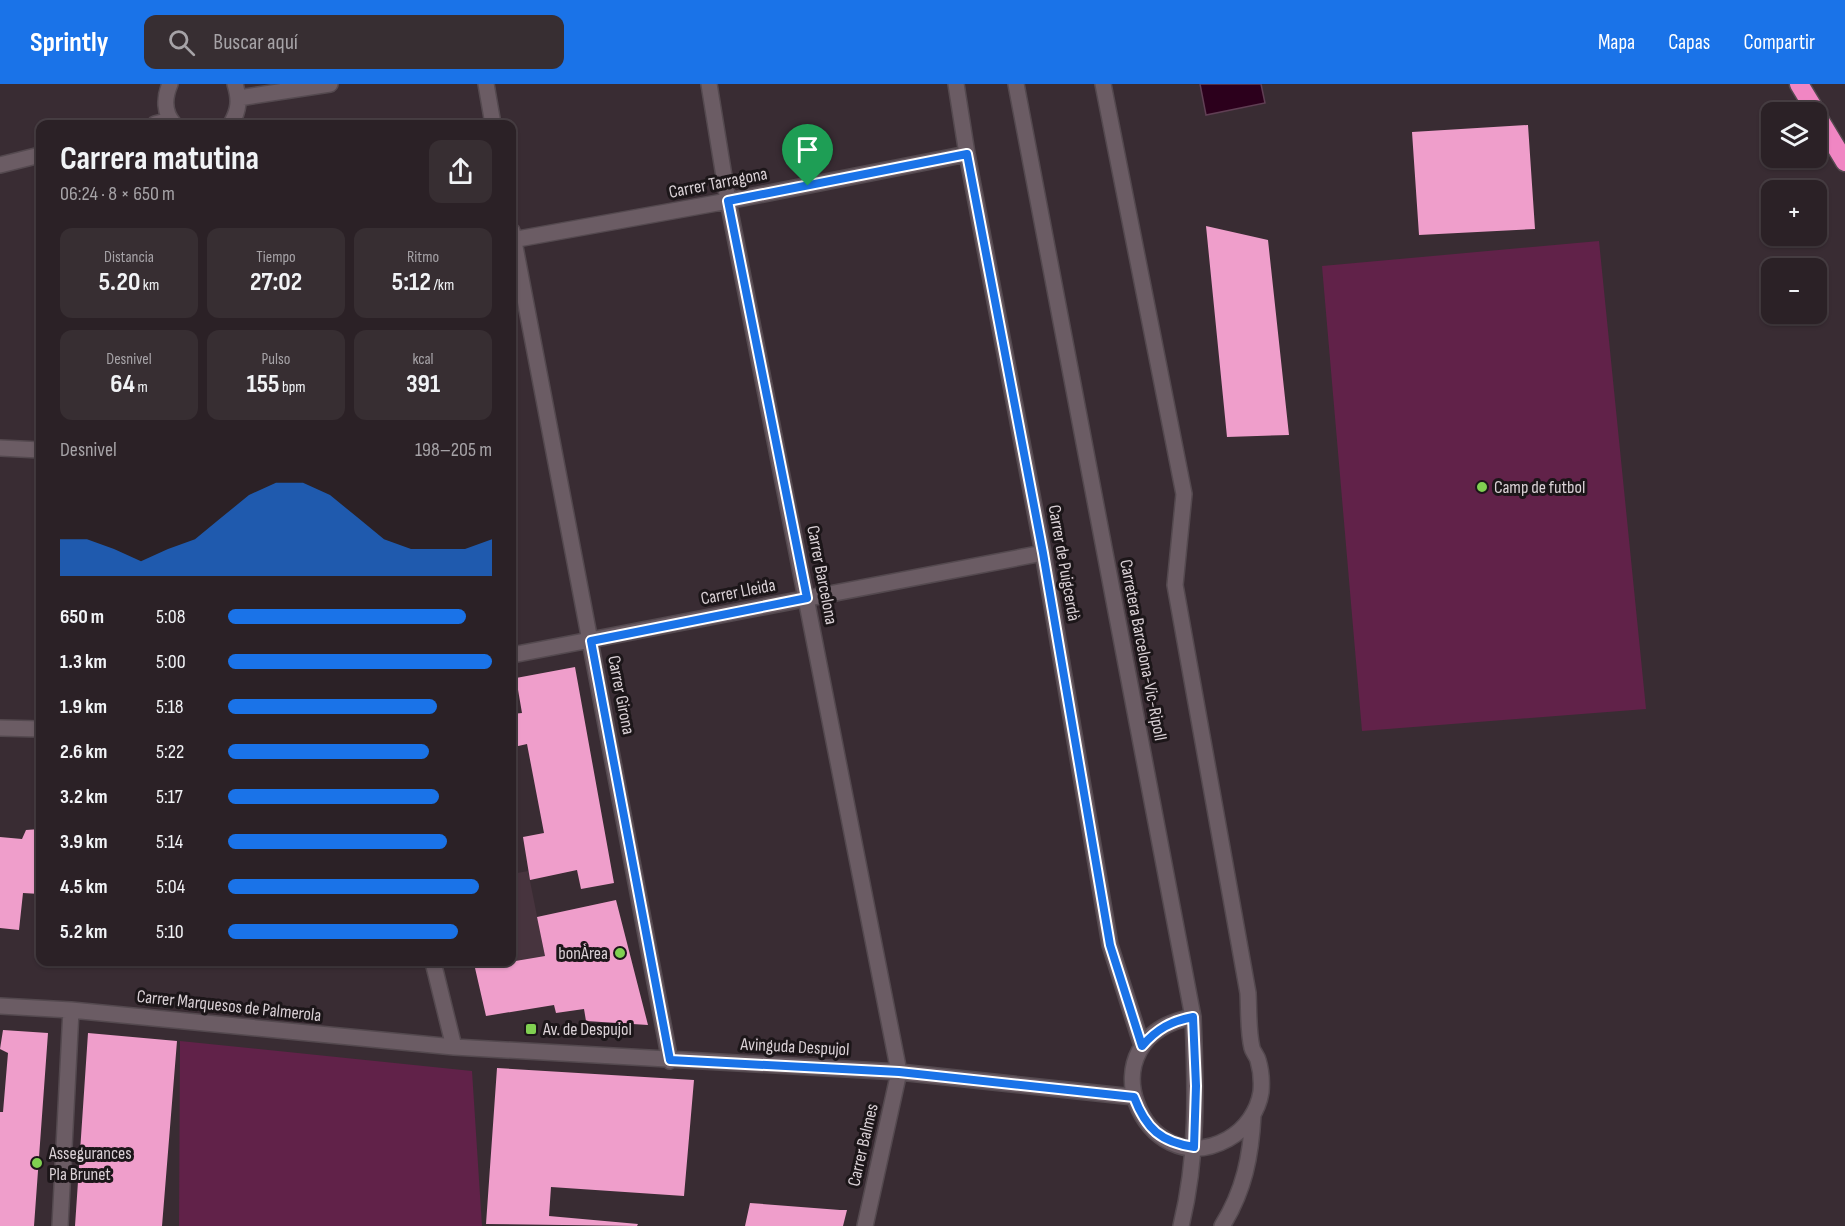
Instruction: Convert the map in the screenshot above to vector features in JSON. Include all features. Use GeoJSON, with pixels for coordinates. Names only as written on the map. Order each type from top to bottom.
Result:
{"type":"FeatureCollection","features":[{"type":"Feature","properties":{"kind":"highway"},"geometry":{"type":"LineString","coordinates":[[1798,84],[1809,102]]}},
{"type":"Feature","properties":{"kind":"highway"},"geometry":{"type":"LineString","coordinates":[[1827,132],[1845,162]]}},
{"type":"Feature","properties":{"kind":"street"},"geometry":{"type":"LineString","coordinates":[[170,84],[165,107],[171,120]]}},
{"type":"Feature","properties":{"kind":"street"},"geometry":{"type":"LineString","coordinates":[[233,120],[237,113],[237,91],[330,84]]}},
{"type":"Feature","properties":{"kind":"street"},"geometry":{"type":"LineString","coordinates":[[486,84],[492,120]]}},
{"type":"Feature","properties":{"kind":"street","name":"Carrer Barcelona"},"geometry":{"type":"LineString","coordinates":[[709,84],[728,201],[899,1072]]}},
{"type":"Feature","properties":{"kind":"street","name":"Carrer de Puigcerdà"},"geometry":{"type":"LineString","coordinates":[[956,84],[967,154],[1043,553],[1110,945],[1142,1046]]}},
{"type":"Feature","properties":{"kind":"street","name":"Carretera Barcelona-Vic-Ripoll"},"geometry":{"type":"LineString","coordinates":[[1016,84],[1193,1017],[1196,1086],[1194,1147],[1181,1226]]}},
{"type":"Feature","properties":{"kind":"street"},"geometry":{"type":"LineString","coordinates":[[1103,84],[1184,494],[1175,585],[1248,993],[1252,1048],[1258,1059],[1262,1082],[1258,1104],[1253,1115],[1234,1135],[1222,1142],[1194,1147],[1178,1144],[1149,1127],[1134,1097],[1132,1080],[1135,1062],[1142,1046],[1152,1035],[1164,1026],[1193,1017]]}},
{"type":"Feature","properties":{"kind":"street","name":"Carrer Tarragona"},"geometry":{"type":"LineString","coordinates":[[516,236],[728,201],[967,154]]}},
{"type":"Feature","properties":{"kind":"street"},"geometry":{"type":"LineString","coordinates":[[0,165],[36,156]]}},
{"type":"Feature","properties":{"kind":"street","name":"Carrer Girona"},"geometry":{"type":"LineString","coordinates":[[516,257],[670,1060]]}},
{"type":"Feature","properties":{"kind":"street"},"geometry":{"type":"LineString","coordinates":[[0,448],[36,450]]}},
{"type":"Feature","properties":{"kind":"street","name":"Carrer Lleida"},"geometry":{"type":"LineString","coordinates":[[516,654],[1043,553]]}},
{"type":"Feature","properties":{"kind":"street"},"geometry":{"type":"LineString","coordinates":[[0,728],[36,729]]}},
{"type":"Feature","properties":{"kind":"street"},"geometry":{"type":"LineString","coordinates":[[434,966],[454,1047]]}},
{"type":"Feature","properties":{"kind":"street","name":"Carrer Marquesos de Palmerola"},"geometry":{"type":"LineString","coordinates":[[0,1006],[71,1010],[454,1047]]}},
{"type":"Feature","properties":{"kind":"street"},"geometry":{"type":"LineString","coordinates":[[60,1226],[71,1010]]}},
{"type":"Feature","properties":{"kind":"street","name":"Avinguda Despujol"},"geometry":{"type":"LineString","coordinates":[[454,1047],[899,1072],[1134,1097]]}},
{"type":"Feature","properties":{"kind":"street","name":"Carrer Balmes"},"geometry":{"type":"LineString","coordinates":[[865,1226],[899,1072]]}},
{"type":"Feature","properties":{"kind":"street"},"geometry":{"type":"LineString","coordinates":[[1226,1224],[1241,1189],[1251,1148],[1253,1115]]}},
{"type":"Feature","properties":{"kind":"shaded area"},"geometry":{"type":"Polygon","coordinates":[[[1200,84],[1261,84],[1265,103],[1206,115],[1200,84]]]}},
{"type":"Feature","properties":{"kind":"shaded area","name":"Camp de futbol"},"geometry":{"type":"Polygon","coordinates":[[[1599,241],[1646,709],[1362,731],[1322,266],[1599,241]]]}},
{"type":"Feature","properties":{"kind":"shaded area"},"geometry":{"type":"Polygon","coordinates":[[[528,871],[545,956],[516,961],[516,873],[528,871]]]}},
{"type":"Feature","properties":{"kind":"shaded area"},"geometry":{"type":"Polygon","coordinates":[[[180,1041],[472,1071],[482,1226],[179,1226],[180,1041]]]}},
{"type":"Feature","properties":{"kind":"building"},"geometry":{"type":"Polygon","coordinates":[[[1528,125],[1535,229],[1419,235],[1412,132],[1528,125]]]}},
{"type":"Feature","properties":{"kind":"building"},"geometry":{"type":"Polygon","coordinates":[[[1206,226],[1268,240],[1289,435],[1227,437],[1206,226]]]}},
{"type":"Feature","properties":{"kind":"building"},"geometry":{"type":"Polygon","coordinates":[[[575,667],[614,883],[581,889],[577,870],[530,880],[523,837],[544,833],[527,744],[516,747],[516,714],[522,713],[516,678],[575,667]]]}},
{"type":"Feature","properties":{"kind":"building"},"geometry":{"type":"Polygon","coordinates":[[[36,829],[36,894],[23,893],[19,930],[0,928],[0,837],[22,839],[26,830],[36,829]]]}},
{"type":"Feature","properties":{"kind":"building"},"geometry":{"type":"Polygon","coordinates":[[[616,900],[648,1025],[586,1021],[584,1009],[556,1013],[554,1005],[486,1016],[475,968],[516,966],[516,961],[545,956],[537,917],[616,900]]]}},
{"type":"Feature","properties":{"kind":"building"},"geometry":{"type":"Polygon","coordinates":[[[3,1030],[48,1033],[34,1226],[0,1226],[0,1112],[3,1112],[8,1053],[0,1049],[3,1030]]]}},
{"type":"Feature","properties":{"kind":"building"},"geometry":{"type":"Polygon","coordinates":[[[88,1033],[177,1041],[162,1226],[75,1226],[88,1033]]]}},
{"type":"Feature","properties":{"kind":"building"},"geometry":{"type":"Polygon","coordinates":[[[497,1068],[694,1080],[684,1196],[551,1187],[549,1216],[638,1224],[637,1226],[486,1224],[497,1068]]]}},
{"type":"Feature","properties":{"kind":"building"},"geometry":{"type":"Polygon","coordinates":[[[750,1203],[847,1210],[843,1226],[745,1226],[750,1203]]]}},
{"type":"Feature","properties":{"kind":"place","name":"Camp de futbol"},"geometry":{"type":"Point","coordinates":[1482,487]}},
{"type":"Feature","properties":{"kind":"place","name":"bonÀrea"},"geometry":{"type":"Point","coordinates":[620,953]}},
{"type":"Feature","properties":{"kind":"place","name":"Av. de Despujol"},"geometry":{"type":"Point","coordinates":[531,1029]}},
{"type":"Feature","properties":{"kind":"place","name":"Assegurances Pla Brunet"},"geometry":{"type":"Point","coordinates":[37,1163]}},
{"type":"Feature","properties":{"kind":"route"},"geometry":{"type":"LineString","coordinates":[[967,154],[1043,553],[1110,945],[1142,1046],[1164,1026],[1193,1017],[1196,1086],[1194,1147],[1178,1144],[1162,1137],[1149,1127],[1134,1097],[899,1072],[670,1060],[591,641],[807,598],[728,201],[808,186],[967,154]]}}]}
